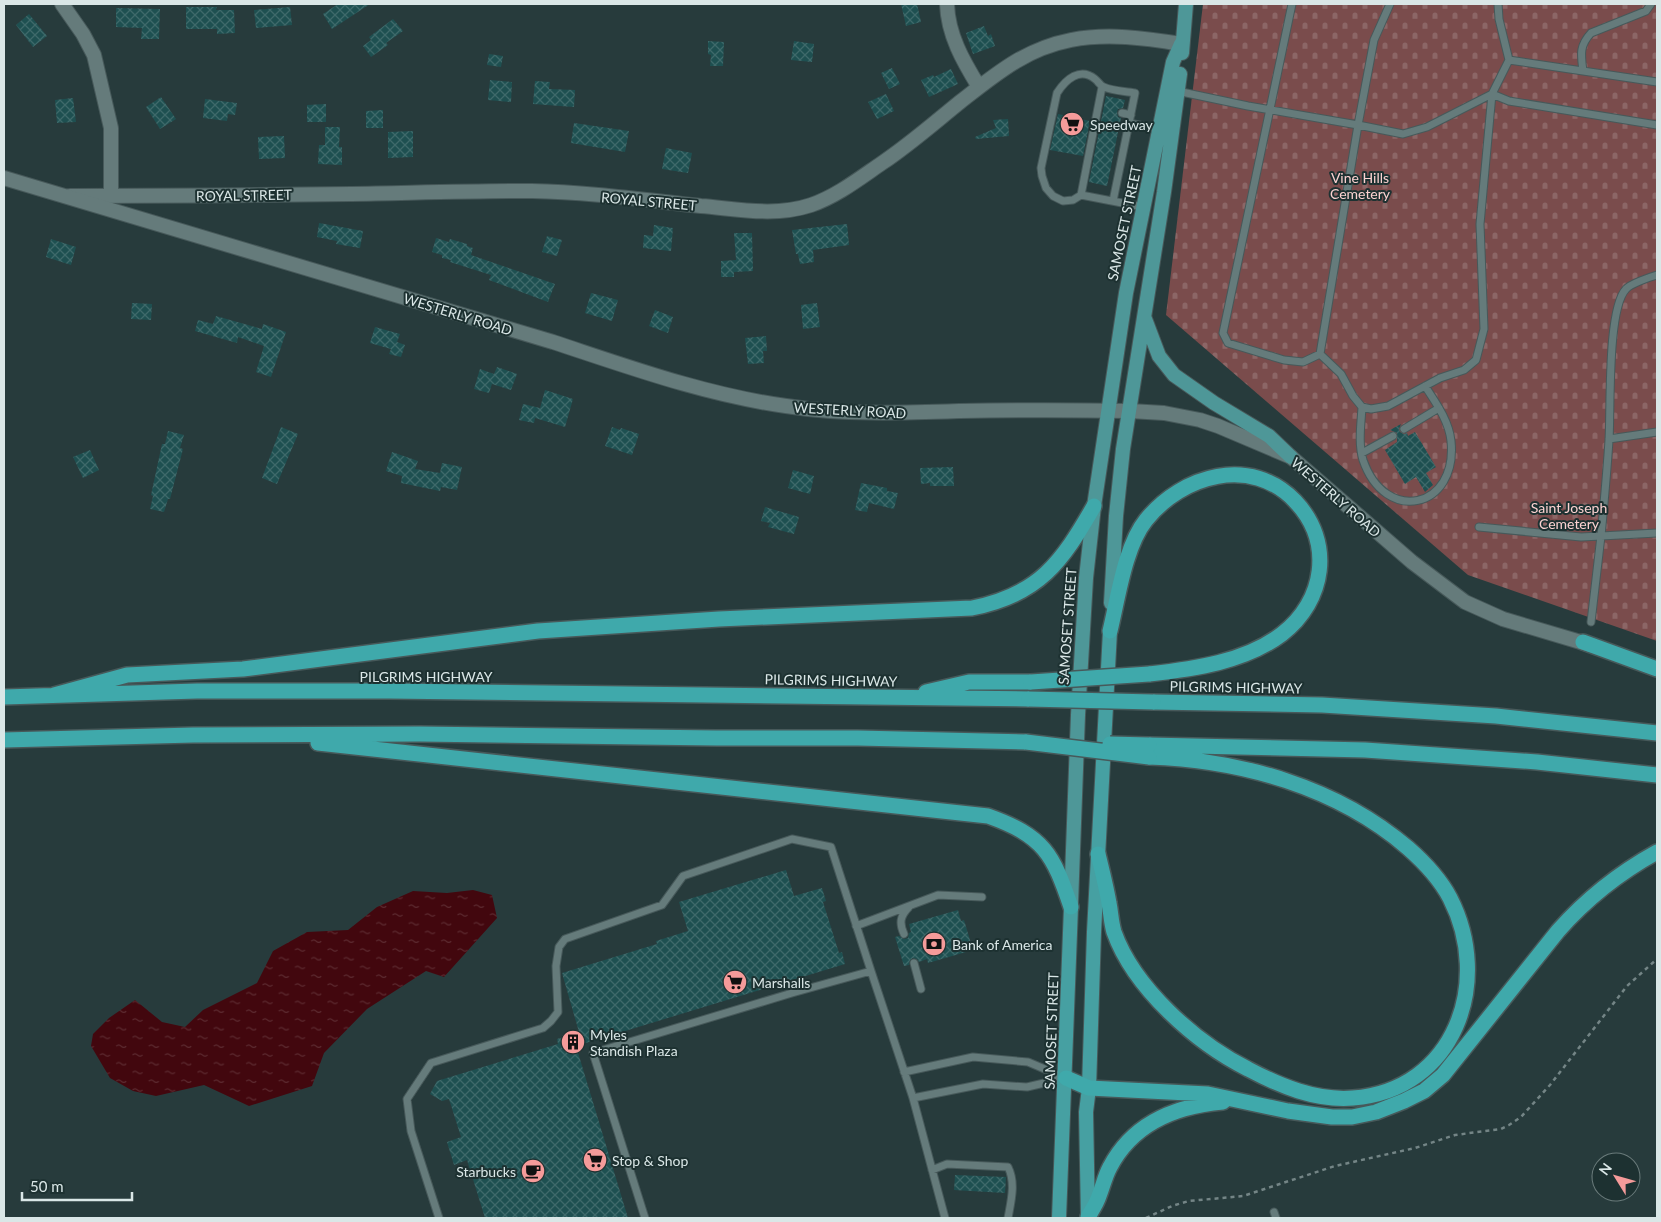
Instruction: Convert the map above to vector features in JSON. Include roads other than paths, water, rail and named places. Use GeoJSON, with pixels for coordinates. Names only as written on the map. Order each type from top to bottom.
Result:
{"type":"FeatureCollection","features":[{"type":"Feature","properties":{"kind":"highway"},"geometry":{"type":"LineString","coordinates":[[906,697],[969,682],[1031,682],[1149,674],[1199,667],[1249,652],[1281,635],[1304,613],[1316,589],[1320,563],[1319,550],[1311,525],[1295,501],[1281,489],[1267,482],[1249,476],[1229,474],[1196,481],[1178,491],[1161,504],[1145,521],[1130,547],[1110,631]]}},
{"type":"Feature","properties":{"kind":"highway"},"geometry":{"type":"LineString","coordinates":[[54,695],[127,675],[243,669],[538,631],[719,619],[972,608],[994,604],[1011,598],[1040,579],[1070,547],[1094,506]]}},
{"type":"Feature","properties":{"kind":"highway","name":"SAMOSET STREET"},"geometry":{"type":"LineString","coordinates":[[1088,1217],[1086,1112],[1089,1088],[1098,854],[1110,631]]}},
{"type":"Feature","properties":{"kind":"highway"},"geometry":{"type":"LineString","coordinates":[[1582,642],[1657,669]]}},
{"type":"Feature","properties":{"kind":"highway","name":"PILGRIMS HIGHWAY"},"geometry":{"type":"LineString","coordinates":[[4,697],[198,691],[389,691],[906,697],[1322,705],[1467,714],[1657,734]]}},
{"type":"Feature","properties":{"kind":"highway"},"geometry":{"type":"LineString","coordinates":[[4,740],[240,735],[420,734],[846,738],[1026,742],[1149,751],[1365,750],[1537,762],[1657,775]]}},
{"type":"Feature","properties":{"kind":"highway"},"geometry":{"type":"LineString","coordinates":[[240,735],[988,816],[1008,823],[1026,833],[1042,847],[1059,872],[1071,907]]}},
{"type":"Feature","properties":{"kind":"highway"},"geometry":{"type":"LineString","coordinates":[[1098,854],[1110,905],[1113,928],[1137,973],[1184,1026],[1219,1053],[1253,1072],[1294,1090],[1315,1095],[1349,1098],[1366,1097],[1384,1092],[1419,1073],[1433,1060],[1454,1030],[1466,995],[1468,977],[1467,950],[1460,922],[1449,896],[1435,874],[1416,855],[1396,837],[1362,814],[1325,796],[1287,781],[1260,773],[1149,751]]}},
{"type":"Feature","properties":{"kind":"highway"},"geometry":{"type":"LineString","coordinates":[[1066,1078],[1089,1088],[1208,1094],[1313,1115],[1352,1117],[1376,1112],[1424,1091],[1443,1075],[1558,931],[1578,909],[1625,870],[1657,852]]}},
{"type":"Feature","properties":{"kind":"highway","name":"SAMOSET STREET"},"geometry":{"type":"LineString","coordinates":[[1059,1218],[1066,1078],[1071,907]]}},
{"type":"Feature","properties":{"kind":"highway"},"geometry":{"type":"LineString","coordinates":[[1088,1217],[1099,1197],[1104,1179],[1117,1154],[1144,1127],[1171,1112],[1184,1108],[1236,1101]]}},
{"type":"Feature","properties":{"kind":"main road","name":"SAMOSET STREET"},"geometry":{"type":"LineString","coordinates":[[1110,631],[1116,516],[1123,450],[1164,192],[1182,63],[1181,44],[1186,4]]}},
{"type":"Feature","properties":{"kind":"main road","name":"SAMOSET STREET"},"geometry":{"type":"LineString","coordinates":[[1071,907],[1078,715],[1086,578],[1094,506],[1119,329],[1174,62],[1181,44]]}},
{"type":"Feature","properties":{"kind":"main road"},"geometry":{"type":"LineString","coordinates":[[1144,316],[1159,356],[1174,375],[1214,403],[1269,436],[1291,457]]}},
{"type":"Feature","properties":{"kind":"street"},"geometry":{"type":"LineString","coordinates":[[62,4],[83,34],[94,55],[110,128],[111,196]]}},
{"type":"Feature","properties":{"kind":"street"},"geometry":{"type":"LineString","coordinates":[[947,4],[949,23],[956,46],[966,67],[979,87]]}},
{"type":"Feature","properties":{"kind":"street","name":"ROYAL STREET"},"geometry":{"type":"LineString","coordinates":[[64,196],[534,191],[748,211],[785,210],[813,204],[828,198],[857,180],[892,156],[1000,70],[1038,50],[1072,40],[1091,37],[1131,37],[1181,44]]}},
{"type":"Feature","properties":{"kind":"street","name":"WESTERLY ROAD"},"geometry":{"type":"LineString","coordinates":[[4,178],[655,374],[749,400],[795,408],[868,413],[1023,410],[1130,411],[1164,413],[1200,420],[1291,457],[1412,562],[1465,602],[1501,618],[1657,664]]}},
{"type":"Feature","properties":{"kind":"lane"},"geometry":{"type":"LineString","coordinates":[[1292,4],[1223,333],[1228,343],[1284,360],[1303,362],[1320,354]]}},
{"type":"Feature","properties":{"kind":"lane"},"geometry":{"type":"LineString","coordinates":[[1320,354],[1374,40],[1390,4]]}},
{"type":"Feature","properties":{"kind":"lane"},"geometry":{"type":"LineString","coordinates":[[1320,354],[1341,374],[1353,396],[1362,407],[1371,409],[1388,406],[1440,378],[1464,370],[1476,360],[1484,329],[1480,224],[1492,94],[1509,60],[1500,28],[1498,4]]}},
{"type":"Feature","properties":{"kind":"lane"},"geometry":{"type":"LineString","coordinates":[[1583,71],[1581,52],[1584,40],[1591,33],[1646,10],[1651,4]]}},
{"type":"Feature","properties":{"kind":"lane"},"geometry":{"type":"LineString","coordinates":[[1509,60],[1657,82]]}},
{"type":"Feature","properties":{"kind":"lane"},"geometry":{"type":"LineString","coordinates":[[1113,201],[1135,93],[1102,87],[1088,75],[1076,74],[1064,82],[1057,93],[1041,168],[1046,188],[1053,196],[1063,201],[1073,200],[1081,195],[1143,207]]}},
{"type":"Feature","properties":{"kind":"lane"},"geometry":{"type":"LineString","coordinates":[[1081,195],[1101,109],[1102,87]]}},
{"type":"Feature","properties":{"kind":"lane"},"geometry":{"type":"LineString","coordinates":[[1177,91],[1403,134],[1427,127],[1492,94],[1509,101],[1657,125]]}},
{"type":"Feature","properties":{"kind":"lane"},"geometry":{"type":"LineString","coordinates":[[1122,113],[1131,115]]}},
{"type":"Feature","properties":{"kind":"lane"},"geometry":{"type":"LineString","coordinates":[[1129,123],[1160,130]]}},
{"type":"Feature","properties":{"kind":"lane"},"geometry":{"type":"LineString","coordinates":[[1118,130],[1128,132]]}},
{"type":"Feature","properties":{"kind":"lane"},"geometry":{"type":"LineString","coordinates":[[1115,148],[1124,150]]}},
{"type":"Feature","properties":{"kind":"lane"},"geometry":{"type":"LineString","coordinates":[[1111,166],[1120,167]]}},
{"type":"Feature","properties":{"kind":"lane"},"geometry":{"type":"LineString","coordinates":[[1591,622],[1610,439],[1613,334],[1616,313],[1621,296],[1626,288],[1657,276]]}},
{"type":"Feature","properties":{"kind":"lane"},"geometry":{"type":"LineString","coordinates":[[1362,407],[1360,443],[1372,480],[1384,492],[1395,499],[1423,500],[1442,486],[1451,460],[1451,440],[1439,408],[1425,386]]}},
{"type":"Feature","properties":{"kind":"lane"},"geometry":{"type":"LineString","coordinates":[[1404,429],[1439,408]]}},
{"type":"Feature","properties":{"kind":"lane"},"geometry":{"type":"LineString","coordinates":[[1610,439],[1657,432]]}},
{"type":"Feature","properties":{"kind":"lane"},"geometry":{"type":"LineString","coordinates":[[1362,453],[1393,436]]}},
{"type":"Feature","properties":{"kind":"lane"},"geometry":{"type":"LineString","coordinates":[[1479,527],[1581,537],[1657,533]]}},
{"type":"Feature","properties":{"kind":"lane"},"geometry":{"type":"LineString","coordinates":[[440,1218],[411,1131],[407,1099],[431,1063],[544,1028],[558,1012],[556,966],[559,947],[565,939],[662,905],[683,876],[792,839],[830,848],[913,1098],[945,1218]]}},
{"type":"Feature","properties":{"kind":"lane"},"geometry":{"type":"LineString","coordinates":[[856,926],[938,894],[982,897]]}},
{"type":"Feature","properties":{"kind":"lane"},"geometry":{"type":"LineString","coordinates":[[904,934],[900,921],[902,914],[910,905]]}},
{"type":"Feature","properties":{"kind":"lane"},"geometry":{"type":"LineString","coordinates":[[914,963],[921,989]]}},
{"type":"Feature","properties":{"kind":"lane"},"geometry":{"type":"LineString","coordinates":[[645,1218],[593,1053],[871,971]]}},
{"type":"Feature","properties":{"kind":"lane"},"geometry":{"type":"LineString","coordinates":[[904,1072],[973,1057],[1028,1062],[1066,1078]]}},
{"type":"Feature","properties":{"kind":"lane"},"geometry":{"type":"LineString","coordinates":[[913,1098],[983,1084],[1027,1087],[1066,1078]]}},
{"type":"Feature","properties":{"kind":"lane"},"geometry":{"type":"LineString","coordinates":[[932,1170],[948,1164],[1008,1166],[1013,1176],[1008,1218]]}},
{"type":"Feature","properties":{"kind":"water"},"geometry":{"type":"Polygon","coordinates":[[[473,890],[492,895],[497,918],[444,977],[426,971],[367,1009],[324,1053],[312,1086],[249,1106],[204,1085],[156,1096],[133,1091],[110,1078],[91,1046],[93,1034],[109,1018],[135,1000],[162,1022],[185,1027],[203,1010],[257,983],[273,951],[307,932],[348,930],[377,907],[413,891],[447,893],[473,890]]]}},
{"type":"Feature","properties":{"kind":"place","name":"Speedway"},"geometry":{"type":"Point","coordinates":[1072,124]}},
{"type":"Feature","properties":{"kind":"place","name":"Bank of America"},"geometry":{"type":"Point","coordinates":[934,944]}},
{"type":"Feature","properties":{"kind":"place","name":"Marshalls"},"geometry":{"type":"Point","coordinates":[735,982]}},
{"type":"Feature","properties":{"kind":"place","name":"Myles Standish Plaza"},"geometry":{"type":"Point","coordinates":[573,1042]}},
{"type":"Feature","properties":{"kind":"place","name":"Stop & Shop"},"geometry":{"type":"Point","coordinates":[595,1160]}},
{"type":"Feature","properties":{"kind":"place","name":"Starbucks"},"geometry":{"type":"Point","coordinates":[533,1171]}},
{"type":"Feature","properties":{"kind":"park label","name":"Vine Hills Cemetery"},"geometry":{"type":"Point","coordinates":[1360,186]}},
{"type":"Feature","properties":{"kind":"park label","name":"Saint Joseph Cemetery"},"geometry":{"type":"Point","coordinates":[1569,516]}}]}
